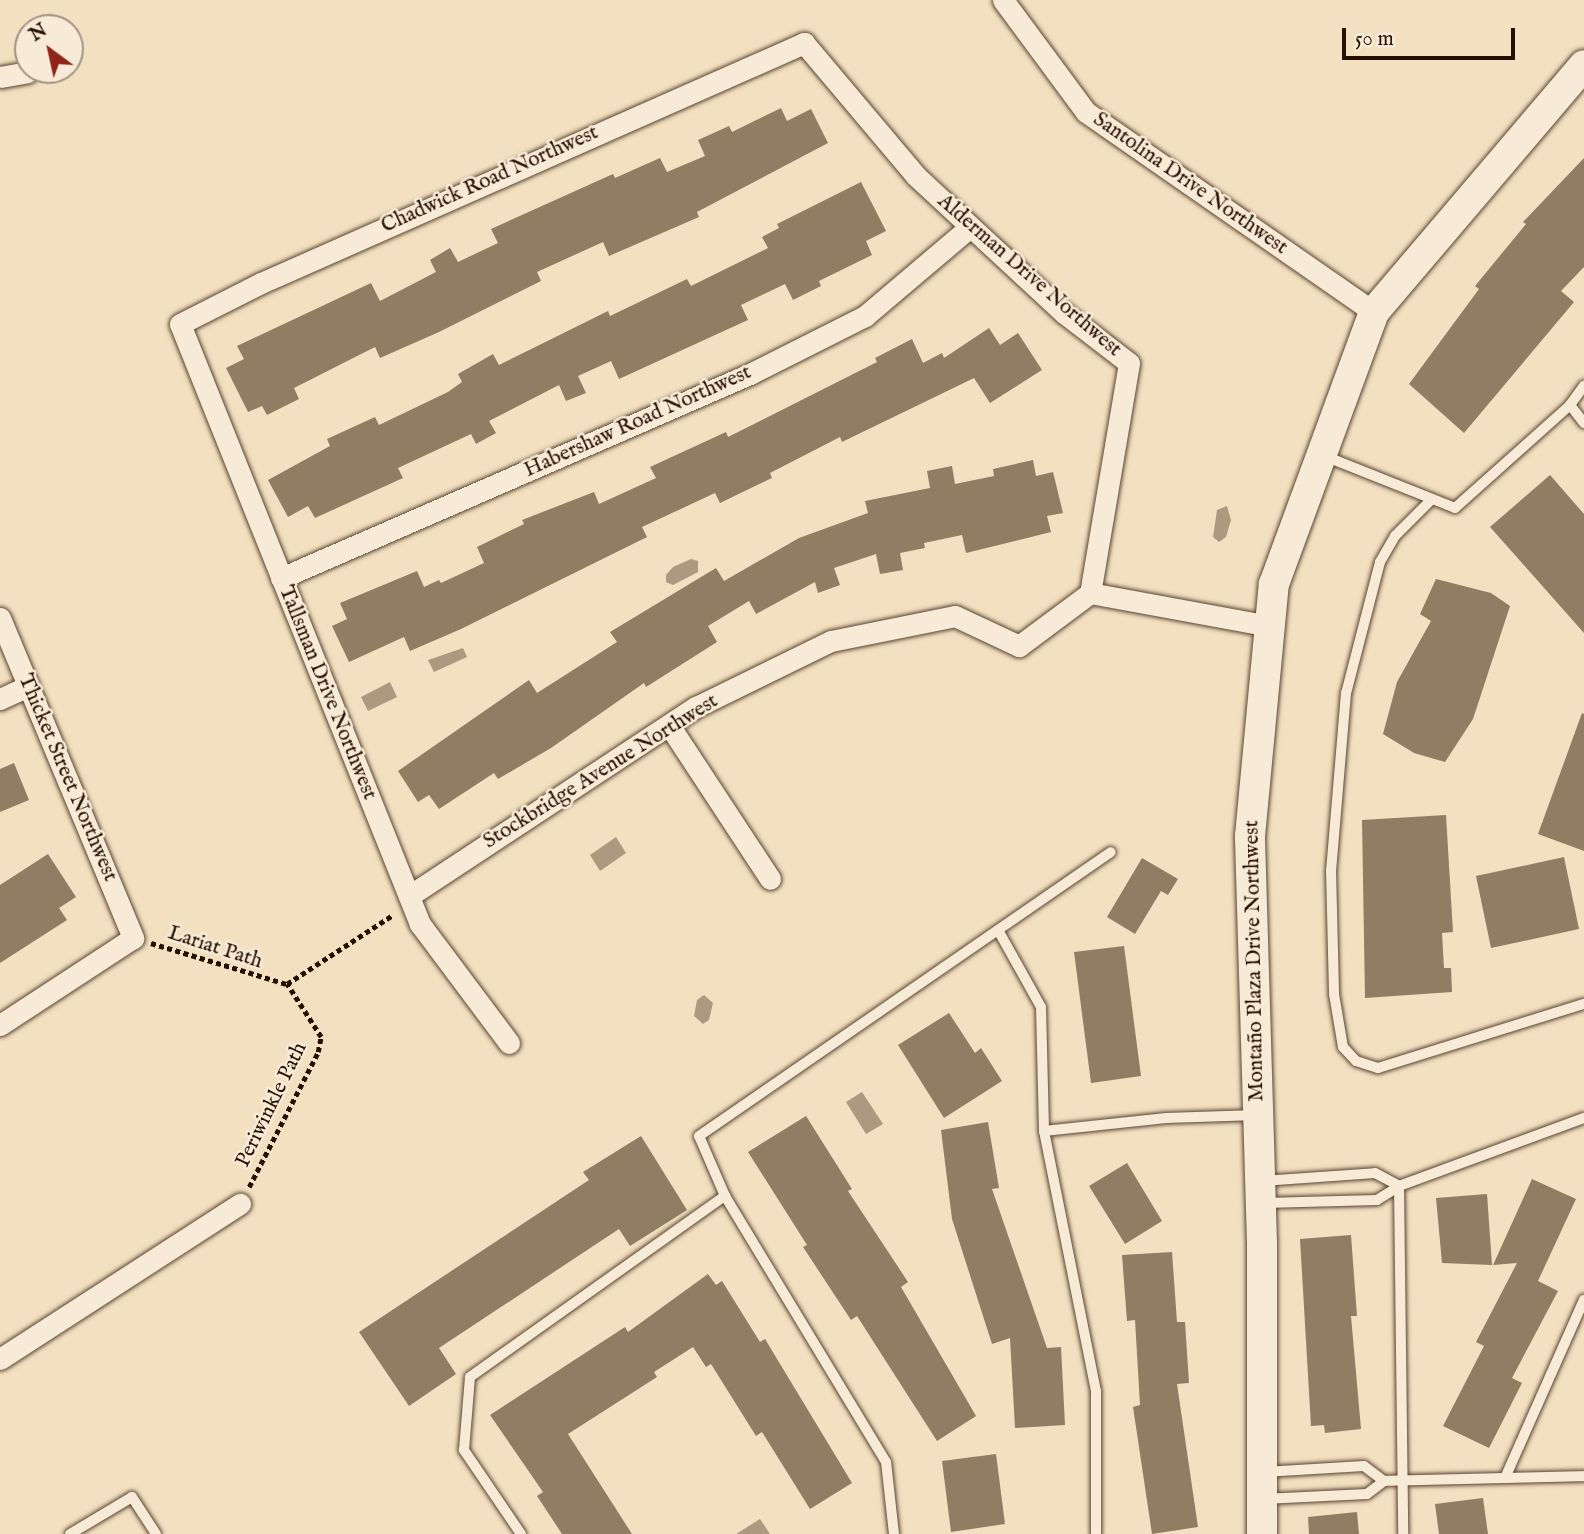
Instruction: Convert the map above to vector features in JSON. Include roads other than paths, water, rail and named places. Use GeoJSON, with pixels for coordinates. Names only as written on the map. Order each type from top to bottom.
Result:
{"type":"FeatureCollection","features":[{"type":"Feature","properties":{"kind":"street","name":"Santolina Drive Northwest"},"geometry":{"type":"LineString","coordinates":[[1003,0],[1086,112],[1374,312]]}},
{"type":"Feature","properties":{"kind":"street","name":"Alderman Drive Northwest"},"geometry":{"type":"LineString","coordinates":[[804,43],[915,176],[1064,313],[1129,363],[1090,593]]}},
{"type":"Feature","properties":{"kind":"street","name":"Chadwick Road Northwest"},"geometry":{"type":"LineString","coordinates":[[180,324],[261,283],[804,43]]}},
{"type":"Feature","properties":{"kind":"street","name":"Montaño Plaza Drive Northwest"},"geometry":{"type":"LineString","coordinates":[[1262,1534],[1264,1485],[1261,1192],[1250,836],[1274,584],[1319,454],[1374,312],[1584,65]]}},
{"type":"Feature","properties":{"kind":"street","name":"Habershaw Road Northwest"},"geometry":{"type":"LineString","coordinates":[[281,578],[752,373],[865,316],[970,227]]}},
{"type":"Feature","properties":{"kind":"street","name":"Tallsman Drive Northwest"},"geometry":{"type":"LineString","coordinates":[[180,324],[411,901],[436,946],[509,1043]]}},
{"type":"Feature","properties":{"kind":"street"},"geometry":{"type":"LineString","coordinates":[[1090,593],[1270,626]]}},
{"type":"Feature","properties":{"kind":"street","name":"Stockbridge Avenue Northwest"},"geometry":{"type":"LineString","coordinates":[[411,901],[669,725],[831,641],[955,616],[1019,646],[1090,593]]}},
{"type":"Feature","properties":{"kind":"street","name":"Thicket Street Northwest"},"geometry":{"type":"LineString","coordinates":[[0,618],[133,938],[0,1025]]}},
{"type":"Feature","properties":{"kind":"street"},"geometry":{"type":"LineString","coordinates":[[0,699],[28,686]]}},
{"type":"Feature","properties":{"kind":"street"},"geometry":{"type":"LineString","coordinates":[[669,725],[770,879]]}},
{"type":"Feature","properties":{"kind":"street"},"geometry":{"type":"LineString","coordinates":[[0,1359],[240,1204]]}},
{"type":"Feature","properties":{"kind":"lane"},"geometry":{"type":"LineString","coordinates":[[1319,454],[1455,508],[1570,405],[1584,386]]}},
{"type":"Feature","properties":{"kind":"lane"},"geometry":{"type":"LineString","coordinates":[[1570,405],[1584,423]]}},
{"type":"Feature","properties":{"kind":"lane"},"geometry":{"type":"LineString","coordinates":[[1432,499],[1395,536],[1380,562],[1346,693],[1331,870],[1334,994],[1343,1046],[1356,1061],[1378,1068],[1584,1004]]}},
{"type":"Feature","properties":{"kind":"lane"},"geometry":{"type":"LineString","coordinates":[[894,1534],[886,1462],[725,1196],[699,1136],[1111,852]]}},
{"type":"Feature","properties":{"kind":"lane"},"geometry":{"type":"LineString","coordinates":[[998,930],[1041,1007],[1044,1131],[1096,1391],[1096,1534]]}},
{"type":"Feature","properties":{"kind":"lane"},"geometry":{"type":"LineString","coordinates":[[1044,1131],[1166,1118],[1258,1115]]}},
{"type":"Feature","properties":{"kind":"lane"},"geometry":{"type":"LineString","coordinates":[[1261,1192],[1377,1200],[1399,1186],[1584,1118]]}},
{"type":"Feature","properties":{"kind":"lane"},"geometry":{"type":"LineString","coordinates":[[1261,1192],[1375,1173],[1399,1186]]}},
{"type":"Feature","properties":{"kind":"lane"},"geometry":{"type":"LineString","coordinates":[[1399,1186],[1403,1534]]}},
{"type":"Feature","properties":{"kind":"lane"},"geometry":{"type":"LineString","coordinates":[[521,1534],[464,1450],[470,1377],[725,1196]]}},
{"type":"Feature","properties":{"kind":"lane"},"geometry":{"type":"LineString","coordinates":[[1506,1478],[1584,1300]]}},
{"type":"Feature","properties":{"kind":"lane"},"geometry":{"type":"LineString","coordinates":[[1264,1485],[1364,1466],[1384,1481],[1584,1476]]}},
{"type":"Feature","properties":{"kind":"lane"},"geometry":{"type":"LineString","coordinates":[[1264,1485],[1367,1494],[1384,1481]]}},
{"type":"Feature","properties":{"kind":"lane"},"geometry":{"type":"LineString","coordinates":[[74,1533],[132,1497],[156,1534]]}}]}
